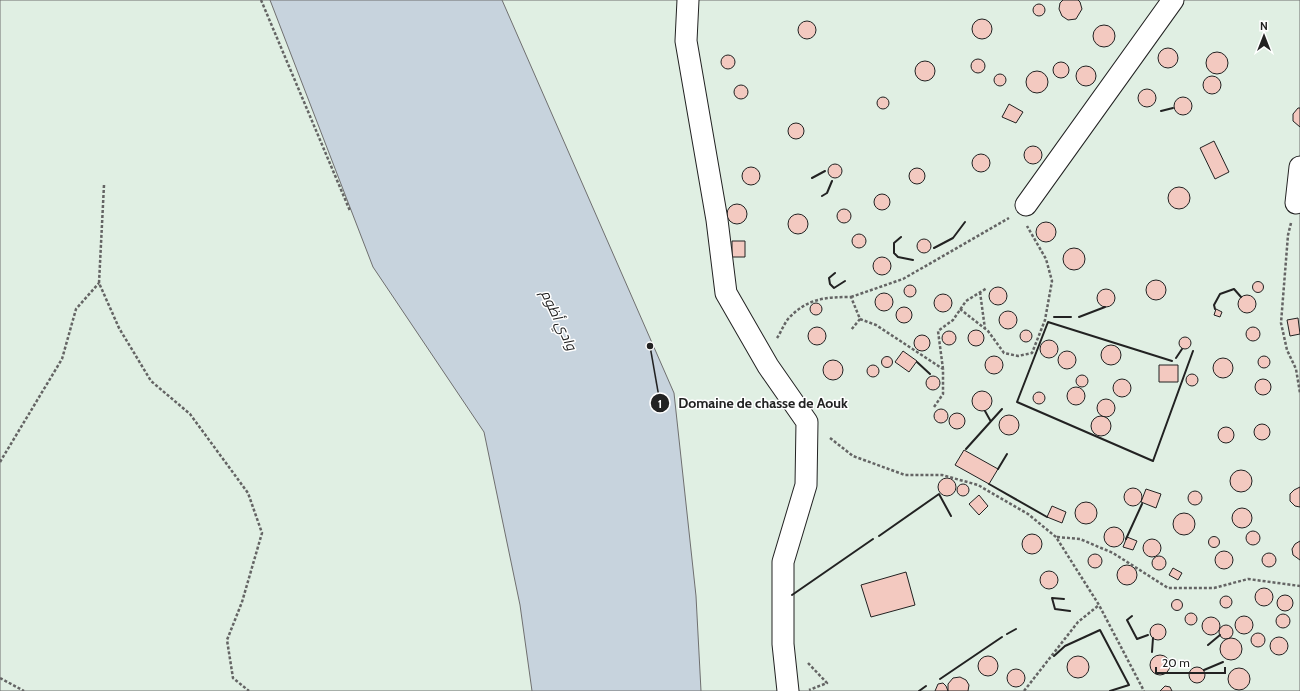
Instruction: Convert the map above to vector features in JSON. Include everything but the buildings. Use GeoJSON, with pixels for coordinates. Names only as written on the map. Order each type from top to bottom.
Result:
{"type":"FeatureCollection","features":[{"type":"Feature","properties":{"kind":"street"},"geometry":{"type":"LineString","coordinates":[[688,0],[686,41],[718,220],[726,293],[760,353],[807,422],[806,485],[783,562],[783,644],[788,691]]}},
{"type":"Feature","properties":{"kind":"street"},"geometry":{"type":"LineString","coordinates":[[1021,208],[1173,0]]}},
{"type":"Feature","properties":{"kind":"street"},"geometry":{"type":"LineString","coordinates":[[1296,203],[1300,167]]}},
{"type":"Feature","properties":{"kind":"path"},"geometry":{"type":"LineString","coordinates":[[261,0],[350,211]]}},
{"type":"Feature","properties":{"kind":"path"},"geometry":{"type":"LineString","coordinates":[[104,185],[99,283],[118,328],[150,380],[190,414],[248,493],[262,533],[242,602],[227,640],[233,678],[249,691]]}},
{"type":"Feature","properties":{"kind":"path"},"geometry":{"type":"LineString","coordinates":[[1296,203],[1288,235],[1281,323],[1287,350],[1296,369],[1300,393]]}},
{"type":"Feature","properties":{"kind":"path"},"geometry":{"type":"LineString","coordinates":[[760,353],[778,338],[788,320],[802,307],[822,298],[852,297],[903,279],[1005,222],[1021,208],[1046,259],[1052,281],[1045,320],[1032,353],[1018,356],[1004,353],[985,329],[960,308]]}},
{"type":"Feature","properties":{"kind":"path"},"geometry":{"type":"LineString","coordinates":[[0,462],[62,359],[76,309],[99,283]]}},
{"type":"Feature","properties":{"kind":"path"},"geometry":{"type":"LineString","coordinates":[[934,407],[943,394],[943,370],[938,331],[953,320],[966,300],[987,288]]}},
{"type":"Feature","properties":{"kind":"path"},"geometry":{"type":"LineString","coordinates":[[980,292],[985,329]]}},
{"type":"Feature","properties":{"kind":"path"},"geometry":{"type":"LineString","coordinates":[[852,297],[860,319],[876,325],[943,370]]}},
{"type":"Feature","properties":{"kind":"path"},"geometry":{"type":"LineString","coordinates":[[851,330],[860,319]]}},
{"type":"Feature","properties":{"kind":"path"},"geometry":{"type":"LineString","coordinates":[[807,422],[853,456],[904,475],[942,475],[978,485],[1028,514],[1056,537],[1099,605],[1144,691]]}},
{"type":"Feature","properties":{"kind":"path"},"geometry":{"type":"LineString","coordinates":[[1056,537],[1080,539],[1113,553],[1168,588],[1214,588],[1248,579],[1300,586]]}},
{"type":"Feature","properties":{"kind":"path"},"geometry":{"type":"LineString","coordinates":[[1024,691],[1078,622],[1099,605]]}},
{"type":"Feature","properties":{"kind":"path"},"geometry":{"type":"LineString","coordinates":[[0,678],[24,691]]}},
{"type":"Feature","properties":{"kind":"green space"},"geometry":{"type":"Polygon","coordinates":[[[0,0],[1300,0],[1300,691],[0,691],[0,0]]]}},
{"type":"Feature","properties":{"kind":"water","name":"وادي أظوم"},"geometry":{"type":"Polygon","coordinates":[[[270,0],[502,0],[674,393],[696,596],[701,691],[532,691],[520,605],[484,432],[373,267],[270,0]]]}},
{"type":"Feature","properties":{"kind":"wall"},"geometry":{"type":"LineString","coordinates":[[1161,111],[1173,108]]}},
{"type":"Feature","properties":{"kind":"wall"},"geometry":{"type":"LineString","coordinates":[[812,178],[825,171]]}},
{"type":"Feature","properties":{"kind":"wall"},"geometry":{"type":"LineString","coordinates":[[822,196],[827,193],[832,181]]}},
{"type":"Feature","properties":{"kind":"wall"},"geometry":{"type":"LineString","coordinates":[[934,248],[953,238],[965,222]]}},
{"type":"Feature","properties":{"kind":"wall"},"geometry":{"type":"LineString","coordinates":[[901,237],[894,243],[894,253],[898,257],[913,260]]}},
{"type":"Feature","properties":{"kind":"wall"},"geometry":{"type":"LineString","coordinates":[[835,273],[829,278],[830,284],[834,288],[845,281]]}},
{"type":"Feature","properties":{"kind":"wall"},"geometry":{"type":"LineString","coordinates":[[1215,309],[1214,305],[1220,294],[1234,289],[1241,297]]}},
{"type":"Feature","properties":{"kind":"wall"},"geometry":{"type":"LineString","coordinates":[[1079,317],[1105,307]]}},
{"type":"Feature","properties":{"kind":"wall"},"geometry":{"type":"LineString","coordinates":[[1054,317],[1071,317]]}},
{"type":"Feature","properties":{"kind":"wall"},"geometry":{"type":"LineString","coordinates":[[1172,361],[1048,322],[1017,402],[1153,461],[1193,351]]}},
{"type":"Feature","properties":{"kind":"wall"},"geometry":{"type":"LineString","coordinates":[[1176,358],[1182,349]]}},
{"type":"Feature","properties":{"kind":"wall"},"geometry":{"type":"LineString","coordinates":[[917,362],[930,374]]}},
{"type":"Feature","properties":{"kind":"wall"},"geometry":{"type":"LineString","coordinates":[[966,449],[1002,409]]}},
{"type":"Feature","properties":{"kind":"wall"},"geometry":{"type":"LineString","coordinates":[[985,411],[990,420]]}},
{"type":"Feature","properties":{"kind":"wall"},"geometry":{"type":"LineString","coordinates":[[998,469],[1007,454]]}},
{"type":"Feature","properties":{"kind":"wall"},"geometry":{"type":"LineString","coordinates":[[989,484],[1047,517]]}},
{"type":"Feature","properties":{"kind":"wall"},"geometry":{"type":"LineString","coordinates":[[879,536],[939,494],[951,516]]}},
{"type":"Feature","properties":{"kind":"wall"},"geometry":{"type":"LineString","coordinates":[[1126,539],[1142,504]]}},
{"type":"Feature","properties":{"kind":"wall"},"geometry":{"type":"LineString","coordinates":[[792,595],[873,539]]}},
{"type":"Feature","properties":{"kind":"wall"},"geometry":{"type":"LineString","coordinates":[[1064,599],[1052,598],[1055,609],[1070,611]]}},
{"type":"Feature","properties":{"kind":"wall"},"geometry":{"type":"LineString","coordinates":[[1132,616],[1127,620],[1137,639],[1148,635]]}},
{"type":"Feature","properties":{"kind":"wall"},"geometry":{"type":"LineString","coordinates":[[1007,634],[1016,629]]}},
{"type":"Feature","properties":{"kind":"wall"},"geometry":{"type":"LineString","coordinates":[[1054,656],[1065,646],[1100,630],[1129,685],[1110,691]]}},
{"type":"Feature","properties":{"kind":"wall"},"geometry":{"type":"LineString","coordinates":[[1208,645],[1220,635]]}},
{"type":"Feature","properties":{"kind":"wall"},"geometry":{"type":"LineString","coordinates":[[940,679],[1002,637]]}},
{"type":"Feature","properties":{"kind":"wall"},"geometry":{"type":"LineString","coordinates":[[1152,652],[1153,638]]}},
{"type":"Feature","properties":{"kind":"wall"},"geometry":{"type":"LineString","coordinates":[[1204,670],[1223,662]]}},
{"type":"Feature","properties":{"kind":"wall"},"geometry":{"type":"LineString","coordinates":[[919,691],[926,686]]}},
{"type":"Feature","properties":{"kind":"place","name":"Domaine de chasse de Aouk"},"geometry":{"type":"Point","coordinates":[650,346]}}]}
